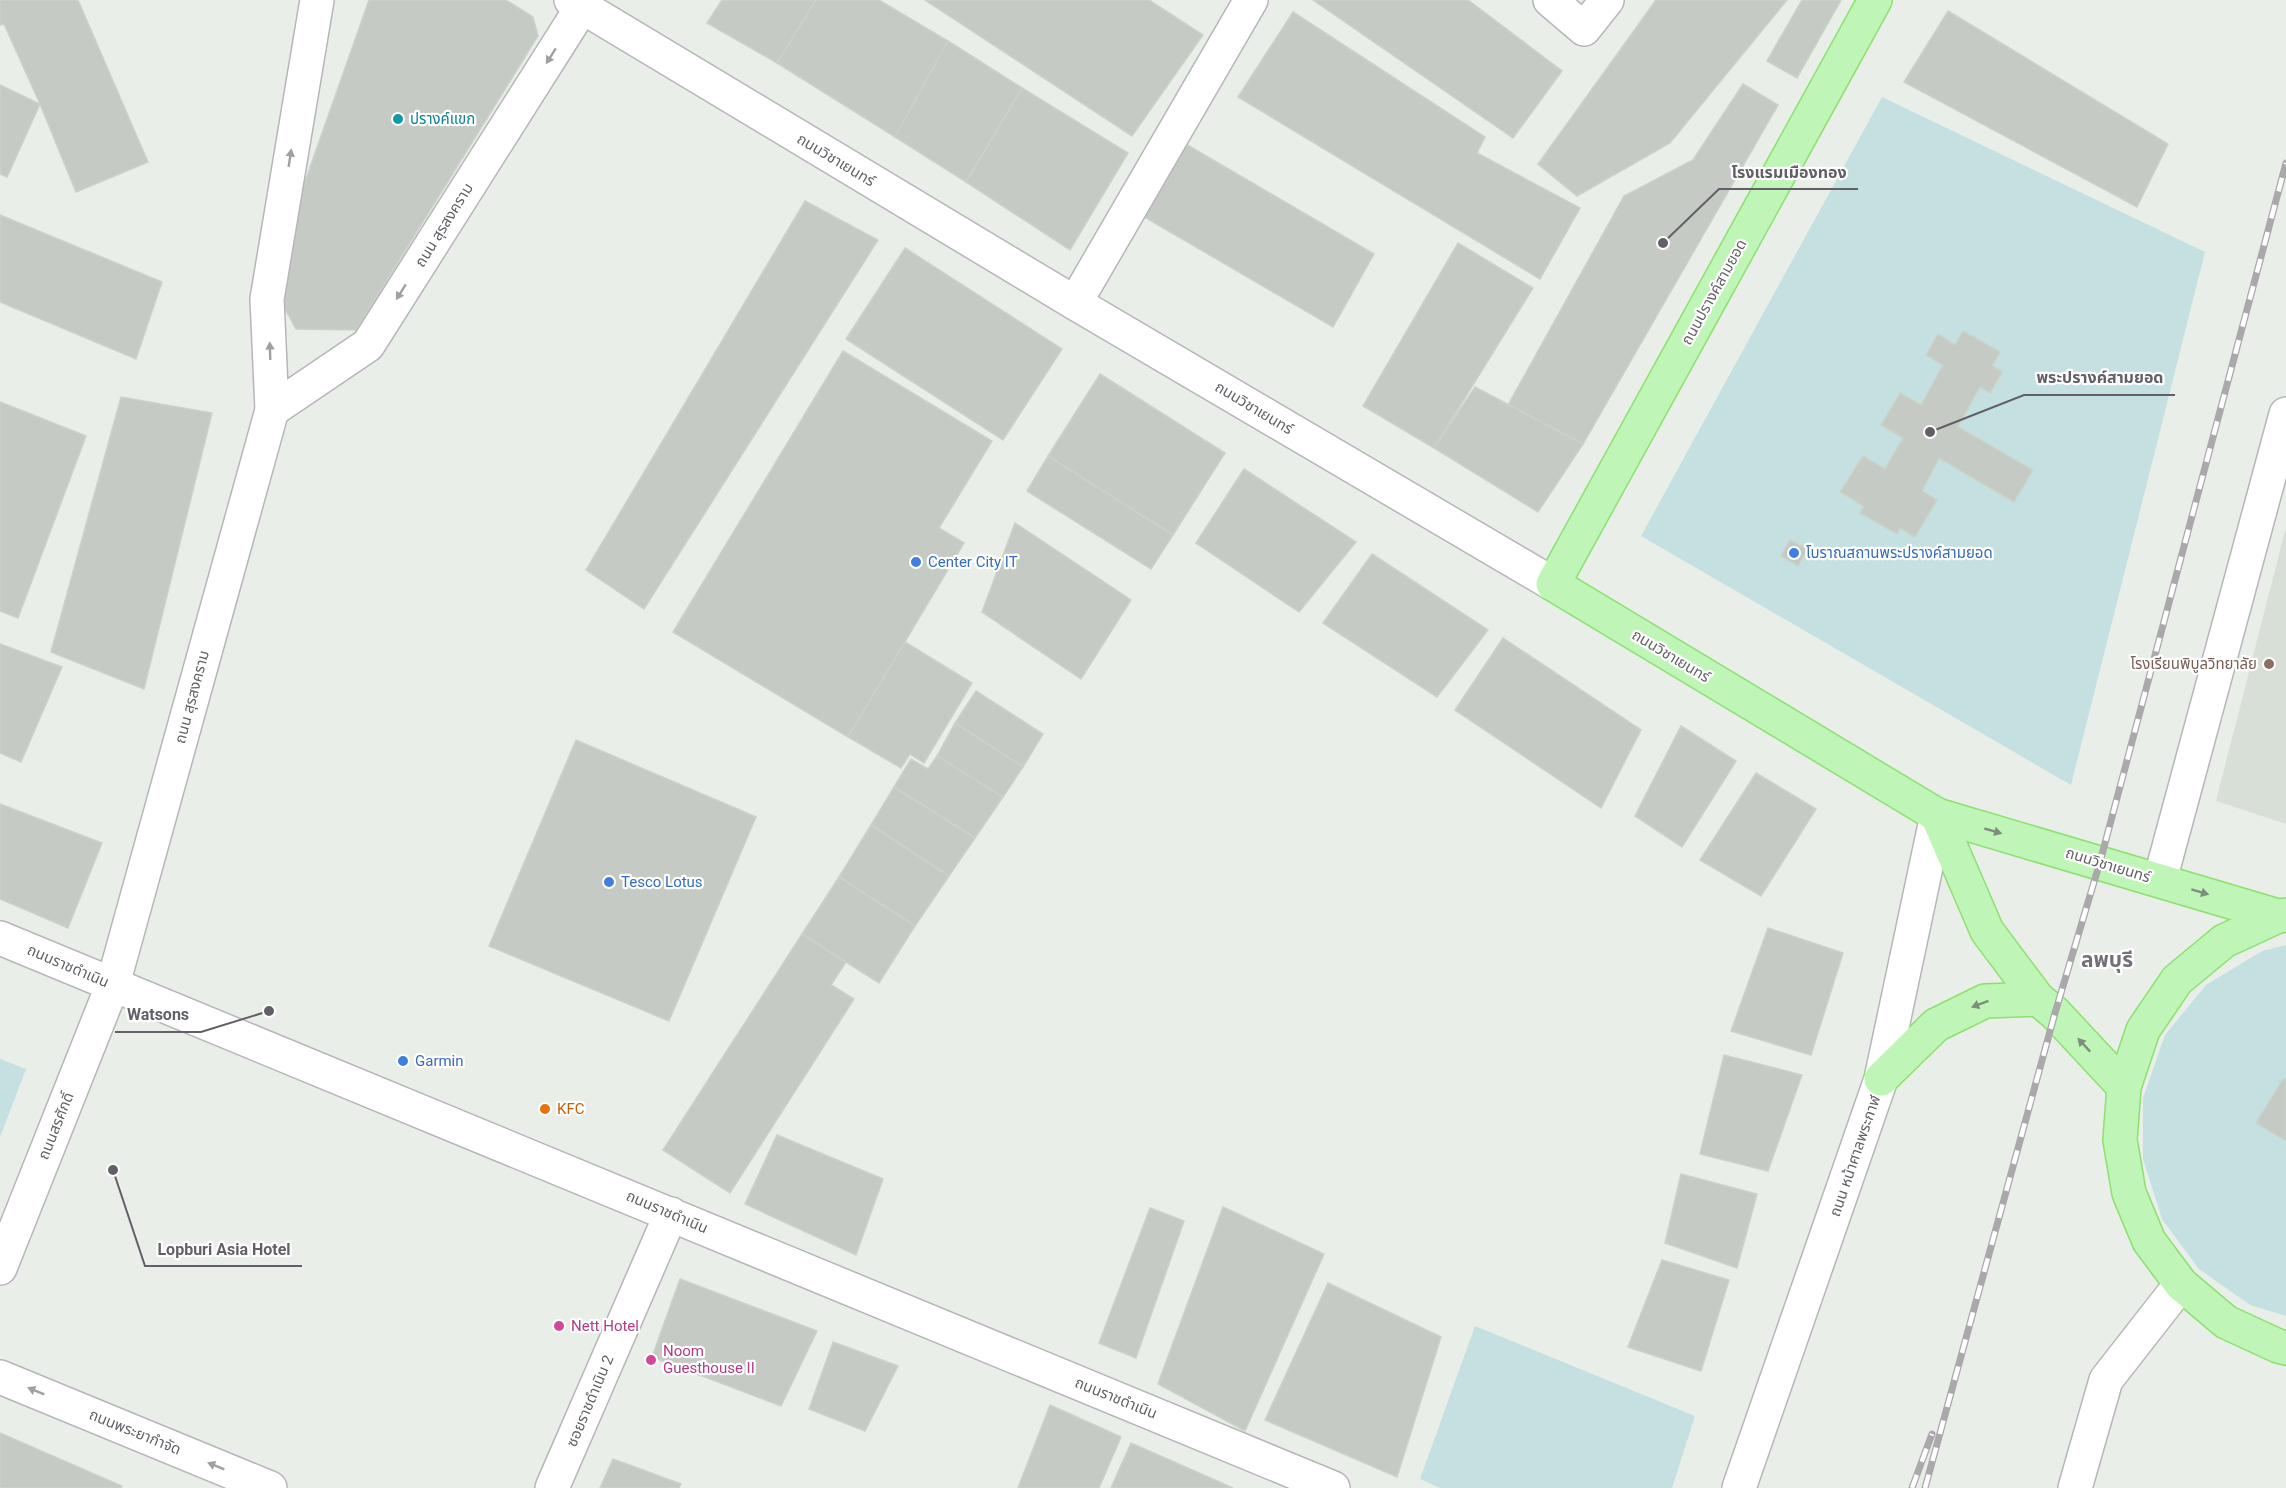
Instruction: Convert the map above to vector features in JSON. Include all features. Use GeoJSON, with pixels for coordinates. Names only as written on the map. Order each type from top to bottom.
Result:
{"type":"FeatureCollection","features":[{"type":"Feature","properties":{"kind":"main road","name":"ถนนปรางค์สามยอด"},"geometry":{"type":"LineString","coordinates":[[1554,584],[1875,0]]}},
{"type":"Feature","properties":{"kind":"main road","name":"ถนนวิชาเยนทร์"},"geometry":{"type":"LineString","coordinates":[[1554,584],[1937,814],[2282,915]]}},
{"type":"Feature","properties":{"kind":"main road"},"geometry":{"type":"LineString","coordinates":[[1937,814],[1987,931],[2038,999],[2055,1013],[2124,1087]]}},
{"type":"Feature","properties":{"kind":"main road"},"geometry":{"type":"LineString","coordinates":[[2282,915],[2224,941],[2177,980],[2143,1030],[2124,1087],[2120,1140],[2128,1193],[2149,1242],[2181,1284],[2226,1322],[2286,1348]]}},
{"type":"Feature","properties":{"kind":"main road"},"geometry":{"type":"LineString","coordinates":[[1881,1079],[1936,1025],[1985,1001],[2038,999]]}},
{"type":"Feature","properties":{"kind":"street","name":"ถนน สุรสงคราม"},"geometry":{"type":"LineString","coordinates":[[113,984],[272,410],[267,299],[317,0]]}},
{"type":"Feature","properties":{"kind":"street"},"geometry":{"type":"LineString","coordinates":[[1076,303],[1251,0]]}},
{"type":"Feature","properties":{"kind":"street"},"geometry":{"type":"LineString","coordinates":[[1550,0],[1584,29],[1607,0]]}},
{"type":"Feature","properties":{"kind":"street","name":"ถนน สุรสงคราม"},"geometry":{"type":"LineString","coordinates":[[272,410],[368,345],[576,3]]}},
{"type":"Feature","properties":{"kind":"street","name":"ถนนวิชาเยนทร์"},"geometry":{"type":"LineString","coordinates":[[576,3],[1076,303],[1554,584]]}},
{"type":"Feature","properties":{"kind":"street"},"geometry":{"type":"LineString","coordinates":[[2160,880],[2286,414]]}},
{"type":"Feature","properties":{"kind":"street","name":"ถนน หน้าศาลพระกาฬ"},"geometry":{"type":"LineString","coordinates":[[1739,1488],[1881,1079],[1937,814]]}},
{"type":"Feature","properties":{"kind":"street","name":"ถนนราชดำเนิน"},"geometry":{"type":"LineString","coordinates":[[0,938],[671,1214],[1271,1476],[1333,1488]]}},
{"type":"Feature","properties":{"kind":"street","name":"ถนนสรศักดิ์"},"geometry":{"type":"LineString","coordinates":[[0,1269],[113,984]]}},
{"type":"Feature","properties":{"kind":"street","name":"ซอยราชดำเนิน 2"},"geometry":{"type":"LineString","coordinates":[[552,1488],[671,1214]]}},
{"type":"Feature","properties":{"kind":"street"},"geometry":{"type":"LineString","coordinates":[[2075,1488],[2106,1380],[2181,1284]]}},
{"type":"Feature","properties":{"kind":"street","name":"ถนนพระยากำจัด"},"geometry":{"type":"LineString","coordinates":[[0,1377],[270,1488]]}},
{"type":"Feature","properties":{"kind":"shaded area"},"geometry":{"type":"Polygon","coordinates":[[[1882,97],[2205,252],[2071,785],[1641,536],[1882,97]]]}},
{"type":"Feature","properties":{"kind":"shaded area","name":"โรงเรียนพิบูลวิทยาลัย"},"geometry":{"type":"Polygon","coordinates":[[[2286,527],[2286,824],[2216,801],[2286,527]]]}},
{"type":"Feature","properties":{"kind":"shaded area"},"geometry":{"type":"Polygon","coordinates":[[[2286,945],[2286,1316],[2250,1305],[2199,1269],[2162,1219],[2143,1159],[2143,1098],[2165,1035],[2206,985],[2262,951],[2286,945]]]}},
{"type":"Feature","properties":{"kind":"shaded area"},"geometry":{"type":"Polygon","coordinates":[[[0,1059],[26,1069],[0,1137],[0,1059]]]}},
{"type":"Feature","properties":{"kind":"shaded area"},"geometry":{"type":"Polygon","coordinates":[[[1475,1326],[1695,1416],[1672,1488],[1440,1488],[1420,1479],[1475,1326]]]}},
{"type":"Feature","properties":{"kind":"building"},"geometry":{"type":"Polygon","coordinates":[[[0,0],[78,0],[148,162],[76,192],[4,24],[0,25],[0,0]]]}},
{"type":"Feature","properties":{"kind":"building"},"geometry":{"type":"Polygon","coordinates":[[[369,0],[506,0],[533,17],[538,36],[356,330],[296,329],[270,281],[369,0]]]}},
{"type":"Feature","properties":{"kind":"building"},"geometry":{"type":"Polygon","coordinates":[[[722,0],[816,0],[777,63],[707,23],[722,0]]]}},
{"type":"Feature","properties":{"kind":"building"},"geometry":{"type":"Polygon","coordinates":[[[816,0],[879,0],[948,41],[895,137],[777,63],[816,0]]]}},
{"type":"Feature","properties":{"kind":"building"},"geometry":{"type":"Polygon","coordinates":[[[925,0],[1149,0],[1203,35],[1132,136],[925,0]]]}},
{"type":"Feature","properties":{"kind":"building"},"geometry":{"type":"Polygon","coordinates":[[[1313,0],[1468,0],[1562,71],[1513,138],[1313,0]]]}},
{"type":"Feature","properties":{"kind":"building"},"geometry":{"type":"Polygon","coordinates":[[[1656,0],[1787,0],[1670,143],[1577,196],[1538,164],[1656,0]]]}},
{"type":"Feature","properties":{"kind":"building"},"geometry":{"type":"Polygon","coordinates":[[[1802,0],[1841,0],[1797,78],[1767,61],[1802,0]]]}},
{"type":"Feature","properties":{"kind":"building"},"geometry":{"type":"Polygon","coordinates":[[[1948,11],[2168,144],[2137,207],[1904,82],[1948,11]]]}},
{"type":"Feature","properties":{"kind":"building"},"geometry":{"type":"Polygon","coordinates":[[[1293,12],[1485,137],[1477,153],[1580,208],[1540,279],[1238,97],[1293,12]]]}},
{"type":"Feature","properties":{"kind":"building"},"geometry":{"type":"Polygon","coordinates":[[[948,41],[1022,88],[966,182],[895,137],[948,41]]]}},
{"type":"Feature","properties":{"kind":"building"},"geometry":{"type":"Polygon","coordinates":[[[1743,84],[1778,105],[1583,444],[1508,405],[1624,196],[1693,160],[1743,84]]]}},
{"type":"Feature","properties":{"kind":"building"},"geometry":{"type":"Polygon","coordinates":[[[0,85],[40,104],[7,177],[0,174],[0,85]]]}},
{"type":"Feature","properties":{"kind":"building"},"geometry":{"type":"Polygon","coordinates":[[[1022,88],[1128,153],[1070,250],[966,182],[1022,88]]]}},
{"type":"Feature","properties":{"kind":"building"},"geometry":{"type":"Polygon","coordinates":[[[1184,143],[1374,254],[1333,327],[1141,215],[1184,143]]]}},
{"type":"Feature","properties":{"kind":"building"},"geometry":{"type":"Polygon","coordinates":[[[805,201],[878,240],[644,609],[586,570],[805,201]]]}},
{"type":"Feature","properties":{"kind":"building"},"geometry":{"type":"Polygon","coordinates":[[[0,215],[162,282],[136,359],[0,302],[0,215]]]}},
{"type":"Feature","properties":{"kind":"building"},"geometry":{"type":"Polygon","coordinates":[[[1458,243],[1533,288],[1434,448],[1363,406],[1458,243]]]}},
{"type":"Feature","properties":{"kind":"building"},"geometry":{"type":"Polygon","coordinates":[[[905,248],[1062,349],[1003,440],[846,339],[905,248]]]}},
{"type":"Feature","properties":{"kind":"building"},"geometry":{"type":"Polygon","coordinates":[[[1963,331],[2000,352],[1992,366],[2002,372],[1990,393],[1980,387],[1958,427],[2033,470],[2014,502],[1939,458],[1922,491],[1937,500],[1915,537],[1900,528],[1897,534],[1860,513],[1864,506],[1840,492],[1863,456],[1885,469],[1903,438],[1881,425],[1900,393],[1921,405],[1943,365],[1926,355],[1938,334],[1955,345],[1963,331]]]}},
{"type":"Feature","properties":{"kind":"building"},"geometry":{"type":"Polygon","coordinates":[[[843,351],[992,441],[939,528],[964,543],[848,737],[673,632],[843,351]]]}},
{"type":"Feature","properties":{"kind":"building"},"geometry":{"type":"Polygon","coordinates":[[[1100,374],[1225,453],[1173,535],[1048,456],[1100,374]]]}},
{"type":"Feature","properties":{"kind":"building"},"geometry":{"type":"Polygon","coordinates":[[[1475,387],[1583,444],[1538,512],[1434,448],[1475,387]]]}},
{"type":"Feature","properties":{"kind":"building"},"geometry":{"type":"Polygon","coordinates":[[[121,397],[212,413],[144,689],[51,652],[121,397]]]}},
{"type":"Feature","properties":{"kind":"building"},"geometry":{"type":"Polygon","coordinates":[[[0,402],[86,436],[18,618],[0,611],[0,402]]]}},
{"type":"Feature","properties":{"kind":"building"},"geometry":{"type":"Polygon","coordinates":[[[1048,456],[1173,535],[1151,569],[1027,491],[1048,456]]]}},
{"type":"Feature","properties":{"kind":"building"},"geometry":{"type":"Polygon","coordinates":[[[1244,469],[1356,542],[1299,612],[1196,543],[1244,469]]]}},
{"type":"Feature","properties":{"kind":"building"},"geometry":{"type":"Polygon","coordinates":[[[1015,523],[1131,600],[1081,679],[982,612],[1015,523]]]}},
{"type":"Feature","properties":{"kind":"building"},"geometry":{"type":"Polygon","coordinates":[[[1790,540],[1808,549],[1798,566],[1781,556],[1790,540]]]}},
{"type":"Feature","properties":{"kind":"building"},"geometry":{"type":"Polygon","coordinates":[[[1372,554],[1488,630],[1437,697],[1323,623],[1372,554]]]}},
{"type":"Feature","properties":{"kind":"building"},"geometry":{"type":"Polygon","coordinates":[[[1503,638],[1641,730],[1601,808],[1455,710],[1503,638]]]}},
{"type":"Feature","properties":{"kind":"building"},"geometry":{"type":"Polygon","coordinates":[[[905,642],[972,683],[924,763],[910,754],[901,768],[848,737],[905,642]]]}},
{"type":"Feature","properties":{"kind":"building"},"geometry":{"type":"Polygon","coordinates":[[[0,644],[62,667],[21,762],[0,753],[0,644]]]}},
{"type":"Feature","properties":{"kind":"building"},"geometry":{"type":"Polygon","coordinates":[[[976,691],[1043,734],[1023,767],[955,723],[976,691]]]}},
{"type":"Feature","properties":{"kind":"building"},"geometry":{"type":"Polygon","coordinates":[[[955,723],[1023,767],[1003,797],[937,756],[955,723]]]}},
{"type":"Feature","properties":{"kind":"building"},"geometry":{"type":"Polygon","coordinates":[[[1681,726],[1736,761],[1682,847],[1635,816],[1681,726]]]}},
{"type":"Feature","properties":{"kind":"building"},"geometry":{"type":"Polygon","coordinates":[[[576,740],[756,817],[669,1021],[489,946],[576,740]]]}},
{"type":"Feature","properties":{"kind":"building"},"geometry":{"type":"Polygon","coordinates":[[[937,756],[1003,797],[975,838],[894,787],[911,759],[928,769],[937,756]]]}},
{"type":"Feature","properties":{"kind":"building"},"geometry":{"type":"Polygon","coordinates":[[[1756,773],[1816,809],[1761,896],[1700,860],[1756,773]]]}},
{"type":"Feature","properties":{"kind":"building"},"geometry":{"type":"Polygon","coordinates":[[[894,787],[975,838],[949,876],[871,825],[894,787]]]}},
{"type":"Feature","properties":{"kind":"building"},"geometry":{"type":"Polygon","coordinates":[[[0,804],[102,843],[68,928],[0,899],[0,804]]]}},
{"type":"Feature","properties":{"kind":"building"},"geometry":{"type":"Polygon","coordinates":[[[871,825],[949,876],[915,926],[839,877],[871,825]]]}},
{"type":"Feature","properties":{"kind":"building"},"geometry":{"type":"Polygon","coordinates":[[[839,877],[915,926],[879,983],[802,934],[839,877]]]}},
{"type":"Feature","properties":{"kind":"building"},"geometry":{"type":"Polygon","coordinates":[[[1768,928],[1843,953],[1811,1055],[1731,1031],[1768,928]]]}},
{"type":"Feature","properties":{"kind":"building"},"geometry":{"type":"Polygon","coordinates":[[[802,934],[846,962],[831,985],[854,999],[730,1193],[663,1150],[802,934]]]}},
{"type":"Feature","properties":{"kind":"building"},"geometry":{"type":"Polygon","coordinates":[[[1724,1055],[1802,1075],[1768,1171],[1700,1154],[1724,1055]]]}},
{"type":"Feature","properties":{"kind":"building"},"geometry":{"type":"Polygon","coordinates":[[[2283,1079],[2286,1081],[2286,1141],[2256,1123],[2283,1079]]]}},
{"type":"Feature","properties":{"kind":"building"},"geometry":{"type":"Polygon","coordinates":[[[777,1135],[883,1179],[856,1255],[745,1204],[777,1135]]]}},
{"type":"Feature","properties":{"kind":"building"},"geometry":{"type":"Polygon","coordinates":[[[1681,1174],[1757,1194],[1737,1268],[1665,1243],[1681,1174]]]}},
{"type":"Feature","properties":{"kind":"building"},"geometry":{"type":"Polygon","coordinates":[[[1223,1207],[1324,1254],[1245,1431],[1158,1384],[1223,1207]]]}},
{"type":"Feature","properties":{"kind":"building"},"geometry":{"type":"Polygon","coordinates":[[[1150,1208],[1184,1221],[1136,1358],[1099,1343],[1150,1208]]]}},
{"type":"Feature","properties":{"kind":"building"},"geometry":{"type":"Polygon","coordinates":[[[1662,1260],[1729,1280],[1701,1371],[1628,1347],[1662,1260]]]}},
{"type":"Feature","properties":{"kind":"building"},"geometry":{"type":"Polygon","coordinates":[[[680,1279],[817,1331],[781,1406],[652,1357],[680,1279]]]}},
{"type":"Feature","properties":{"kind":"building"},"geometry":{"type":"Polygon","coordinates":[[[1328,1283],[1441,1337],[1397,1477],[1265,1420],[1328,1283]]]}},
{"type":"Feature","properties":{"kind":"building"},"geometry":{"type":"Polygon","coordinates":[[[833,1342],[898,1366],[865,1431],[809,1409],[833,1342]]]}},
{"type":"Feature","properties":{"kind":"building"},"geometry":{"type":"Polygon","coordinates":[[[1050,1405],[1121,1437],[1099,1488],[1018,1488],[1050,1405]]]}},
{"type":"Feature","properties":{"kind":"building"},"geometry":{"type":"Polygon","coordinates":[[[0,1433],[122,1486],[121,1488],[0,1488],[0,1433]]]}},
{"type":"Feature","properties":{"kind":"building"},"geometry":{"type":"Polygon","coordinates":[[[1131,1443],[1233,1488],[1111,1488],[1131,1443]]]}},
{"type":"Feature","properties":{"kind":"building"},"geometry":{"type":"Polygon","coordinates":[[[613,1459],[681,1484],[679,1488],[600,1488],[613,1459]]]}},
{"type":"Feature","properties":{"kind":"railway"},"geometry":{"type":"LineString","coordinates":[[1925,1488],[2055,1013],[2100,862],[2286,163]]}},
{"type":"Feature","properties":{"kind":"railway"},"geometry":{"type":"LineString","coordinates":[[1912,1488],[1932,1434]]}},
{"type":"Feature","properties":{"kind":"place","name":"ปรางค์แขก"},"geometry":{"type":"Point","coordinates":[398,119]}},
{"type":"Feature","properties":{"kind":"place","name":"โรงแรมเมืองทอง"},"geometry":{"type":"Point","coordinates":[1663,243]}},
{"type":"Feature","properties":{"kind":"place","name":"พระปรางค์สามยอด"},"geometry":{"type":"Point","coordinates":[1930,432]}},
{"type":"Feature","properties":{"kind":"place","name":"โบราณสถานพระปรางค์สามยอด"},"geometry":{"type":"Point","coordinates":[1794,553]}},
{"type":"Feature","properties":{"kind":"place","name":"Center City IT"},"geometry":{"type":"Point","coordinates":[916,562]}},
{"type":"Feature","properties":{"kind":"place","name":"โรงเรียนพิบูลวิทยาลัย"},"geometry":{"type":"Point","coordinates":[2269,664]}},
{"type":"Feature","properties":{"kind":"place","name":"Tesco Lotus"},"geometry":{"type":"Point","coordinates":[609,882]}},
{"type":"Feature","properties":{"kind":"place","name":"Watsons"},"geometry":{"type":"Point","coordinates":[269,1011]}},
{"type":"Feature","properties":{"kind":"place","name":"Garmin"},"geometry":{"type":"Point","coordinates":[403,1061]}},
{"type":"Feature","properties":{"kind":"place","name":"KFC"},"geometry":{"type":"Point","coordinates":[545,1109]}},
{"type":"Feature","properties":{"kind":"place","name":"Lopburi Asia Hotel"},"geometry":{"type":"Point","coordinates":[113,1170]}},
{"type":"Feature","properties":{"kind":"place","name":"Nett Hotel"},"geometry":{"type":"Point","coordinates":[559,1326]}},
{"type":"Feature","properties":{"kind":"place","name":"Noom Guesthouse II"},"geometry":{"type":"Point","coordinates":[651,1360]}},
{"type":"Feature","properties":{"kind":"district","name":"ลพบุรี"},"geometry":{"type":"Point","coordinates":[2107,960]}}]}
